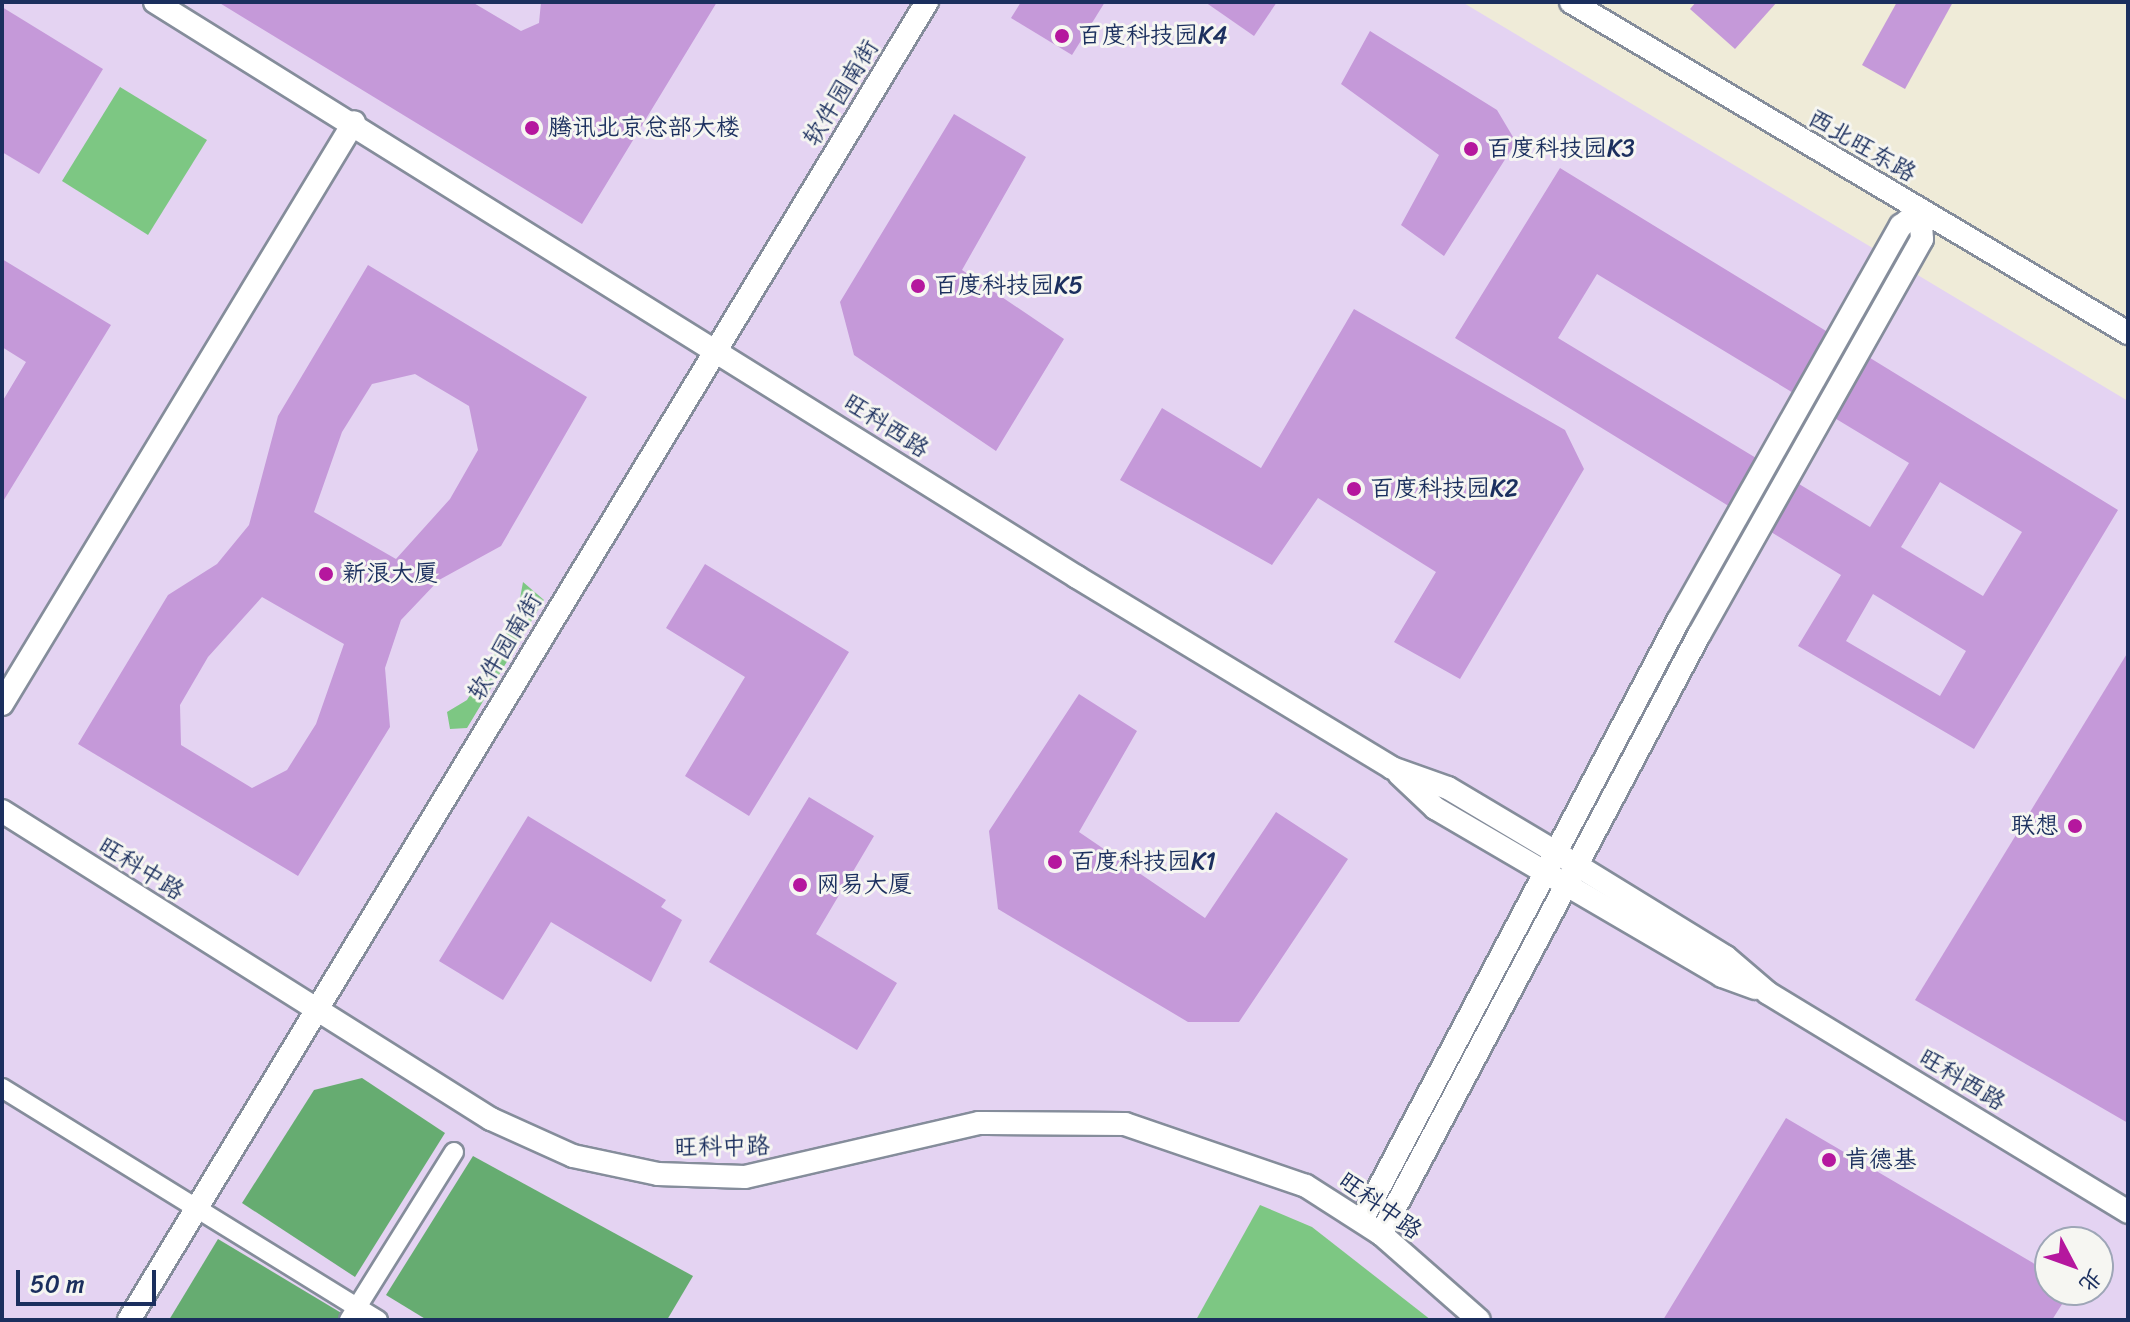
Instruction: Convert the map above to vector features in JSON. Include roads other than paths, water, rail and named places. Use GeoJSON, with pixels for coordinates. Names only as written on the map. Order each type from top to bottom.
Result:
{"type":"FeatureCollection","features":[{"type":"Feature","properties":{"kind":"street","name":"旺科西路"},"geometry":{"type":"LineString","coordinates":[[155,2],[354,122],[1392,768]]}},
{"type":"Feature","properties":{"kind":"street","name":"软件园南街"},"geometry":{"type":"LineString","coordinates":[[129,1320],[927,2]]}},
{"type":"Feature","properties":{"kind":"street","name":"西北旺东路"},"geometry":{"type":"LineString","coordinates":[[1571,2],[2128,333]]}},
{"type":"Feature","properties":{"kind":"street"},"geometry":{"type":"LineString","coordinates":[[2,704],[354,122]]}},
{"type":"Feature","properties":{"kind":"street"},"geometry":{"type":"LineString","coordinates":[[1362,1220],[1546,873],[1893,239],[1920,210]]}},
{"type":"Feature","properties":{"kind":"street"},"geometry":{"type":"LineString","coordinates":[[1381,1234],[1572,876],[1922,239],[1920,210]]}},
{"type":"Feature","properties":{"kind":"street"},"geometry":{"type":"LineString","coordinates":[[1392,768],[1448,788],[1557,853],[1572,876]]}},
{"type":"Feature","properties":{"kind":"street"},"geometry":{"type":"LineString","coordinates":[[1392,768],[1435,808],[1546,873],[1572,876]]}},
{"type":"Feature","properties":{"kind":"street","name":"旺科中路"},"geometry":{"type":"LineString","coordinates":[[2,811],[316,1010],[536,1143],[619,1167],[745,1177],[979,1123],[1084,1121],[1125,1124],[1254,1163],[1362,1220],[1479,1320]]}},
{"type":"Feature","properties":{"kind":"street","name":"旺科西路"},"geometry":{"type":"LineString","coordinates":[[1572,876],[1722,976],[1768,993],[2128,1212]]}},
{"type":"Feature","properties":{"kind":"street"},"geometry":{"type":"LineString","coordinates":[[2,1088],[197,1207],[353,1314],[378,1320]]}},
{"type":"Feature","properties":{"kind":"street"},"geometry":{"type":"LineString","coordinates":[[353,1314],[454,1152]]}},
{"type":"Feature","properties":{"kind":"place","name":"百度科技园K4"},"geometry":{"type":"Point","coordinates":[1062,36]}},
{"type":"Feature","properties":{"kind":"place","name":"腾讯北京总部大楼"},"geometry":{"type":"Point","coordinates":[532,128]}},
{"type":"Feature","properties":{"kind":"place","name":"百度科技园K3"},"geometry":{"type":"Point","coordinates":[1471,149]}},
{"type":"Feature","properties":{"kind":"place","name":"百度科技园K5"},"geometry":{"type":"Point","coordinates":[918,286]}},
{"type":"Feature","properties":{"kind":"place","name":"百度科技园K2"},"geometry":{"type":"Point","coordinates":[1354,489]}},
{"type":"Feature","properties":{"kind":"place","name":"新浪大厦"},"geometry":{"type":"Point","coordinates":[326,574]}},
{"type":"Feature","properties":{"kind":"place","name":"联想"},"geometry":{"type":"Point","coordinates":[2075,826]}},
{"type":"Feature","properties":{"kind":"place","name":"百度科技园K1"},"geometry":{"type":"Point","coordinates":[1055,862]}},
{"type":"Feature","properties":{"kind":"place","name":"网易大厦"},"geometry":{"type":"Point","coordinates":[800,885]}},
{"type":"Feature","properties":{"kind":"place","name":"肯德基"},"geometry":{"type":"Point","coordinates":[1829,1160]}}]}
